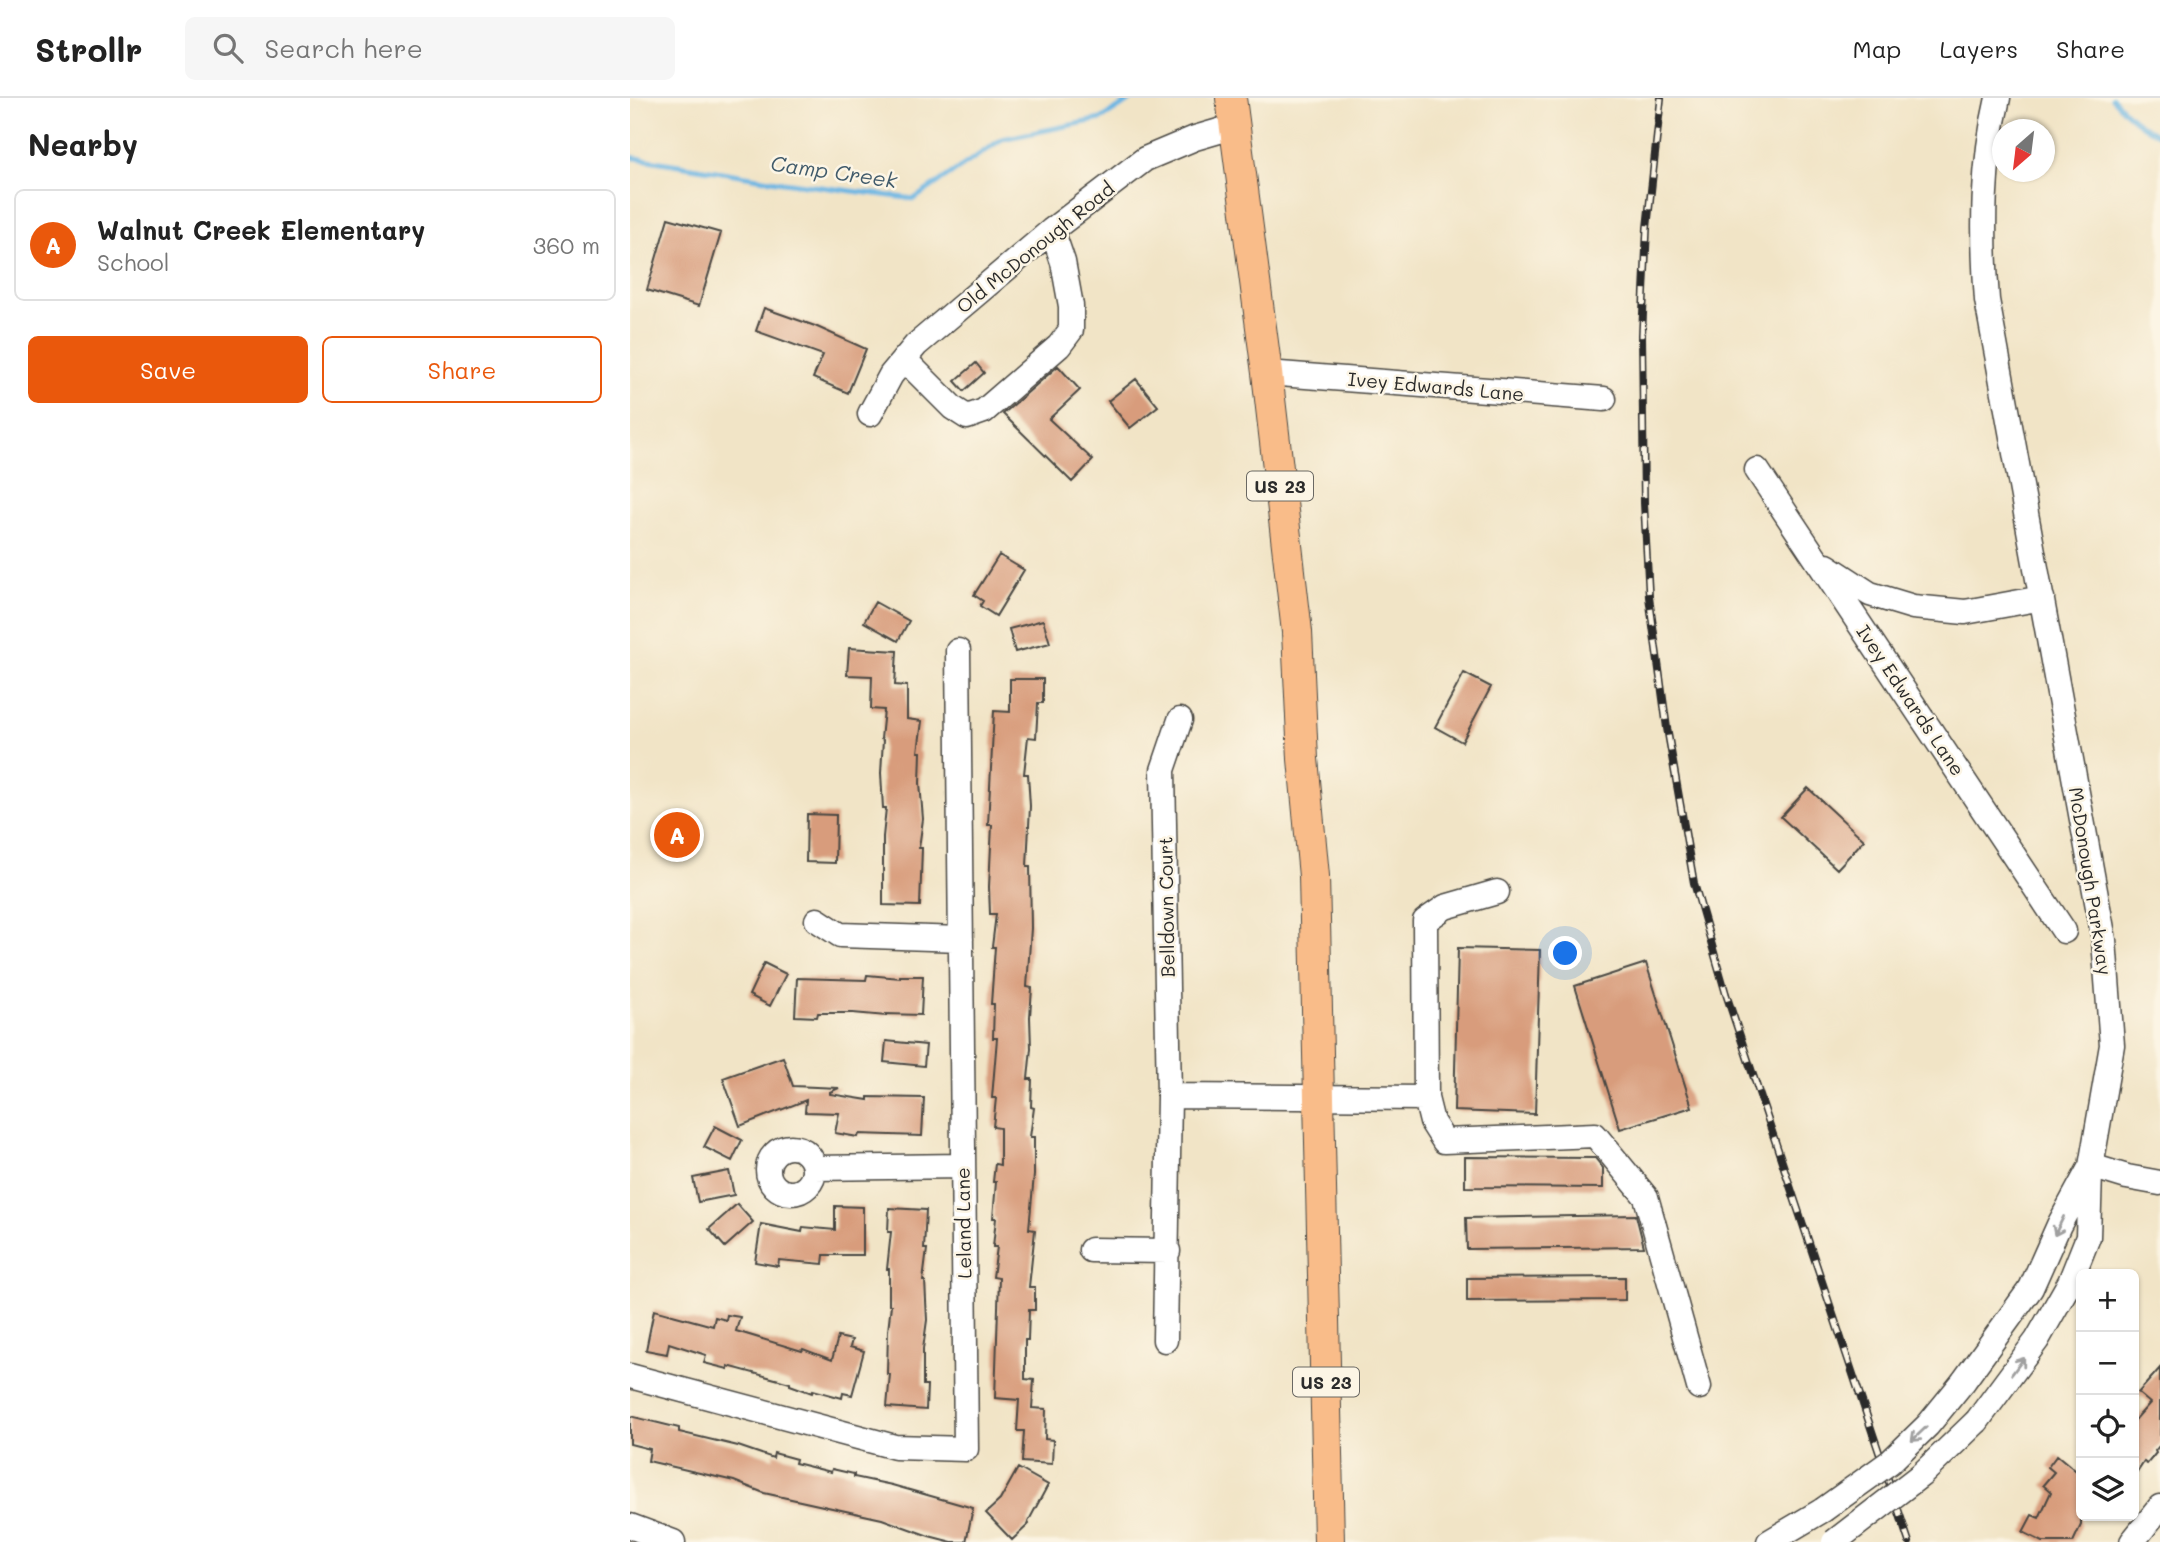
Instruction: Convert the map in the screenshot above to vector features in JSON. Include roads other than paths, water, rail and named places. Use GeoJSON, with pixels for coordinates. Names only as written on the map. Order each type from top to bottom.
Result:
{"type":"FeatureCollection","features":[{"type":"Feature","properties":{"kind":"main road","name":"US 23"},"geometry":{"type":"LineString","coordinates":[[1233,112],[1297,632],[1303,759],[1314,876],[1317,1096],[1330,1541]]}},
{"type":"Feature","properties":{"kind":"street","name":"McDonough Parkway"},"geometry":{"type":"LineString","coordinates":[[1769,1542],[1823,1510],[1890,1462],[1928,1425],[1963,1382],[2031,1288],[2059,1225],[2091,1166],[2112,1045],[2104,940],[1987,300],[1983,198],[1987,155],[1998,98]]}},
{"type":"Feature","properties":{"kind":"street","name":"Old McDonough Road"},"geometry":{"type":"LineString","coordinates":[[870,414],[891,375],[916,345],[1052,230],[1145,159],[1195,138],[1233,112]]}},
{"type":"Feature","properties":{"kind":"street"},"geometry":{"type":"LineString","coordinates":[[904,359],[953,408],[967,417],[984,411],[1059,346],[1070,330],[1071,306],[1063,262],[1052,230]]}},
{"type":"Feature","properties":{"kind":"street","name":"Ivey Edwards Lane"},"geometry":{"type":"LineString","coordinates":[[1267,373],[1604,400]]}},
{"type":"Feature","properties":{"kind":"street","name":"Ivey Edwards Lane"},"geometry":{"type":"LineString","coordinates":[[1757,470],[2064,931]]}},
{"type":"Feature","properties":{"kind":"street"},"geometry":{"type":"LineString","coordinates":[[1817,559],[1870,593],[1913,607],[1965,612],[2042,598]]}},
{"type":"Feature","properties":{"kind":"street","name":"Leland Lane"},"geometry":{"type":"LineString","coordinates":[[630,1376],[895,1447],[966,1449],[958,651]]}},
{"type":"Feature","properties":{"kind":"street","name":"Belldown Court"},"geometry":{"type":"LineString","coordinates":[[1165,1340],[1169,1096],[1163,770],[1180,720]]}},
{"type":"Feature","properties":{"kind":"street"},"geometry":{"type":"LineString","coordinates":[[1497,892],[1445,907],[1424,921],[1426,1098],[1432,1122],[1444,1141],[1595,1135],[1646,1196],[1699,1387]]}},
{"type":"Feature","properties":{"kind":"street"},"geometry":{"type":"LineString","coordinates":[[817,919],[840,934],[961,939]]}},
{"type":"Feature","properties":{"kind":"street"},"geometry":{"type":"LineString","coordinates":[[1169,1096],[1426,1098]]}},
{"type":"Feature","properties":{"kind":"street"},"geometry":{"type":"LineString","coordinates":[[814,1168],[962,1166]]}},
{"type":"Feature","properties":{"kind":"street"},"geometry":{"type":"LineString","coordinates":[[1834,1542],[1921,1475],[1977,1421],[2037,1340],[2070,1282],[2088,1237],[2091,1166],[2160,1183]]}},
{"type":"Feature","properties":{"kind":"street"},"geometry":{"type":"LineString","coordinates":[[1091,1250],[1168,1251]]}},
{"type":"Feature","properties":{"kind":"street"},"geometry":{"type":"LineString","coordinates":[[2132,1542],[2160,1507]]}},
{"type":"Feature","properties":{"kind":"street"},"geometry":{"type":"LineString","coordinates":[[630,1526],[673,1542]]}},
{"type":"Feature","properties":{"kind":"waterway","name":"Camp Creek"},"geometry":{"type":"LineString","coordinates":[[630,157],[783,182],[914,199],[1002,139],[1101,119],[1134,98]]}},
{"type":"Feature","properties":{"kind":"waterway"},"geometry":{"type":"LineString","coordinates":[[2112,98],[2134,120],[2160,135]]}},
{"type":"Feature","properties":{"kind":"railway"},"geometry":{"type":"LineString","coordinates":[[1661,98],[1647,228],[1642,335],[1644,503],[1649,597],[1667,728],[1694,883],[1726,994],[1909,1542]]}},
{"type":"Feature","properties":{"kind":"place","name":"Walnut Creek Elementary"},"geometry":{"type":"Point","coordinates":[677,835]}}]}
